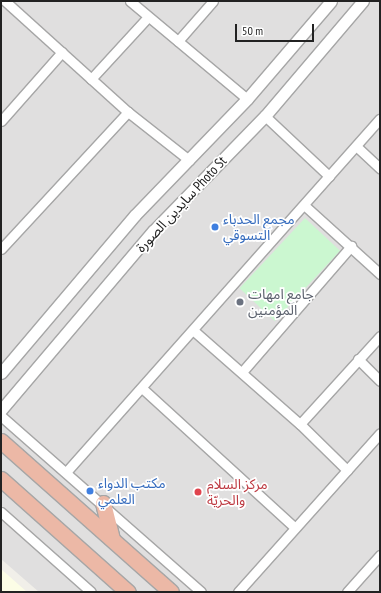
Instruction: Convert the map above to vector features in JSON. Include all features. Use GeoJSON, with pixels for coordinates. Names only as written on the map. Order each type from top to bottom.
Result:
{"type":"FeatureCollection","features":[{"type":"Feature","properties":{"kind":"highway"},"geometry":{"type":"LineString","coordinates":[[1,441],[171,592]]}},
{"type":"Feature","properties":{"kind":"highway"},"geometry":{"type":"LineString","coordinates":[[1,479],[128,592]]}},
{"type":"Feature","properties":{"kind":"highway"},"geometry":{"type":"LineString","coordinates":[[103,503],[112,538]]}},
{"type":"Feature","properties":{"kind":"street"},"geometry":{"type":"LineString","coordinates":[[5,1],[128,112],[189,160]]}},
{"type":"Feature","properties":{"kind":"street"},"geometry":{"type":"LineString","coordinates":[[130,1],[247,100]]}},
{"type":"Feature","properties":{"kind":"street"},"geometry":{"type":"LineString","coordinates":[[178,41],[213,1]]}},
{"type":"Feature","properties":{"kind":"street","name":"سايدين الصورة Photo St"},"geometry":{"type":"LineString","coordinates":[[1,373],[135,215],[247,100],[331,1]]}},
{"type":"Feature","properties":{"kind":"street","name":"سايدين الصورة Photo St"},"geometry":{"type":"LineString","coordinates":[[1,410],[154,231],[265,116],[363,1]]}},
{"type":"Feature","properties":{"kind":"street"},"geometry":{"type":"LineString","coordinates":[[91,79],[148,16]]}},
{"type":"Feature","properties":{"kind":"street"},"geometry":{"type":"LineString","coordinates":[[3,115],[62,52]]}},
{"type":"Feature","properties":{"kind":"street"},"geometry":{"type":"LineString","coordinates":[[1,249],[128,112]]}},
{"type":"Feature","properties":{"kind":"street"},"geometry":{"type":"LineString","coordinates":[[265,116],[329,176]]}},
{"type":"Feature","properties":{"kind":"street"},"geometry":{"type":"LineString","coordinates":[[67,471],[143,389],[380,119]]}},
{"type":"Feature","properties":{"kind":"street"},"geometry":{"type":"LineString","coordinates":[[356,146],[380,168]]}},
{"type":"Feature","properties":{"kind":"street"},"geometry":{"type":"LineString","coordinates":[[304,205],[351,246],[380,274]]}},
{"type":"Feature","properties":{"kind":"street"},"geometry":{"type":"LineString","coordinates":[[242,372],[351,246]]}},
{"type":"Feature","properties":{"kind":"street"},"geometry":{"type":"LineString","coordinates":[[194,331],[300,424],[347,470]]}},
{"type":"Feature","properties":{"kind":"street"},"geometry":{"type":"LineString","coordinates":[[300,424],[380,336]]}},
{"type":"Feature","properties":{"kind":"street"},"geometry":{"type":"LineString","coordinates":[[358,359],[380,381]]}},
{"type":"Feature","properties":{"kind":"street"},"geometry":{"type":"LineString","coordinates":[[143,389],[294,527]]}},
{"type":"Feature","properties":{"kind":"street"},"geometry":{"type":"LineString","coordinates":[[1,416],[67,471],[202,592]]}},
{"type":"Feature","properties":{"kind":"street"},"geometry":{"type":"LineString","coordinates":[[238,592],[294,527],[380,432]]}},
{"type":"Feature","properties":{"kind":"street"},"geometry":{"type":"LineString","coordinates":[[1,512],[91,592]]}},
{"type":"Feature","properties":{"kind":"street"},"geometry":{"type":"LineString","coordinates":[[347,592],[380,555]]}},
{"type":"Feature","properties":{"kind":"shaded area"},"geometry":{"type":"Polygon","coordinates":[[[1,1],[380,1],[380,592],[39,592],[1,559],[1,1]]]}},
{"type":"Feature","properties":{"kind":"shaded area"},"geometry":{"type":"Polygon","coordinates":[[[1,569],[27,592],[1,592],[1,569]]]}},
{"type":"Feature","properties":{"kind":"green space"},"geometry":{"type":"Polygon","coordinates":[[[305,218],[340,251],[275,321],[240,288],[305,218]]]}},
{"type":"Feature","properties":{"kind":"place","name":"مجمع الحدباء التسوقي"},"geometry":{"type":"Point","coordinates":[215,227]}},
{"type":"Feature","properties":{"kind":"place","name":"جامع امهات المؤمنين"},"geometry":{"type":"Point","coordinates":[240,302]}},
{"type":"Feature","properties":{"kind":"place","name":"مكتب الدواء العلمي"},"geometry":{"type":"Point","coordinates":[90,491]}},
{"type":"Feature","properties":{"kind":"place","name":"مركز السلام والحريّة"},"geometry":{"type":"Point","coordinates":[198,492]}}]}
